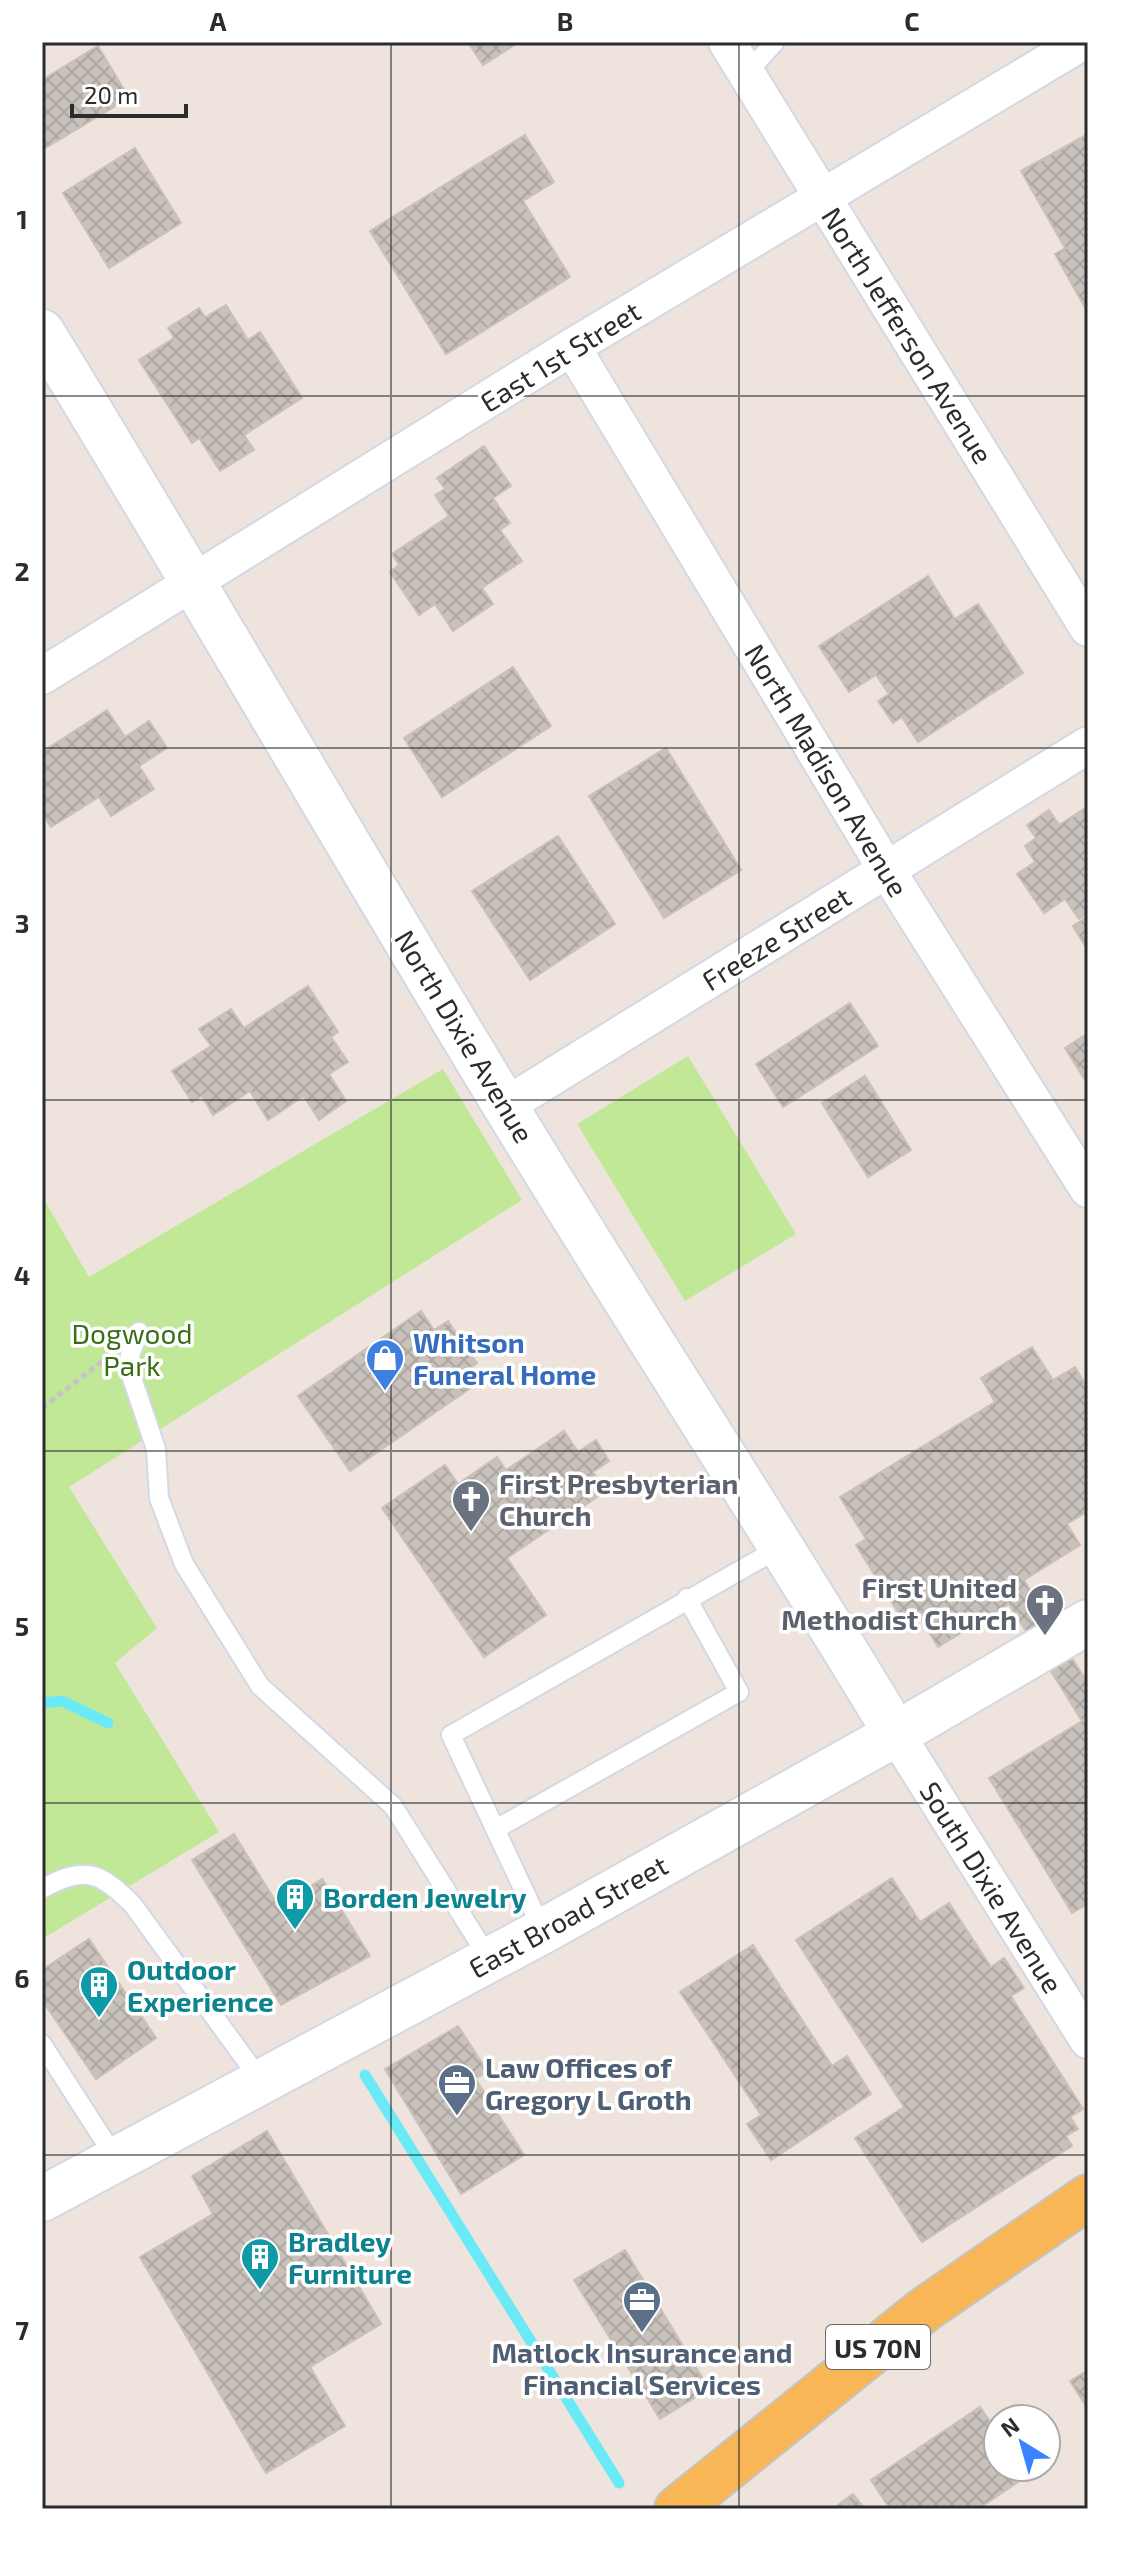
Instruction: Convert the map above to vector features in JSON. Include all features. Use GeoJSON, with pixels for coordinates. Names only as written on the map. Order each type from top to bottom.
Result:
{"type":"FeatureCollection","features":[{"type":"Feature","properties":{"kind":"main road","name":"US 70N"},"geometry":{"type":"LineString","coordinates":[[677,2509],[924,2310],[1088,2197]]}},
{"type":"Feature","properties":{"kind":"street","name":"North Jefferson Avenue"},"geometry":{"type":"LineString","coordinates":[[727,42],[1088,628]]}},
{"type":"Feature","properties":{"kind":"street","name":"East 1st Street"},"geometry":{"type":"LineString","coordinates":[[42,676],[572,347],[1082,42]]}},
{"type":"Feature","properties":{"kind":"street","name":"North Dixie Avenue"},"geometry":{"type":"LineString","coordinates":[[42,332],[196,583],[505,1106],[783,1545],[896,1734]]}},
{"type":"Feature","properties":{"kind":"street","name":"North Madison Avenue"},"geometry":{"type":"LineString","coordinates":[[572,347],[886,869],[1088,1189]]}},
{"type":"Feature","properties":{"kind":"street","name":"Freeze Street"},"geometry":{"type":"LineString","coordinates":[[505,1106],[1088,745]]}},
{"type":"Feature","properties":{"kind":"street","name":"East Broad Street"},"geometry":{"type":"LineString","coordinates":[[42,2199],[543,1931],[896,1734],[1088,1622]]}},
{"type":"Feature","properties":{"kind":"street","name":"South Dixie Avenue"},"geometry":{"type":"LineString","coordinates":[[896,1734],[1088,2040]]}},
{"type":"Feature","properties":{"kind":"lane"},"geometry":{"type":"LineString","coordinates":[[746,74],[775,42]]}},
{"type":"Feature","properties":{"kind":"lane"},"geometry":{"type":"LineString","coordinates":[[139,1332],[130,1355],[132,1378],[156,1449],[159,1498],[184,1564],[260,1686],[393,1806],[490,1960]]}},
{"type":"Feature","properties":{"kind":"lane"},"geometry":{"type":"LineString","coordinates":[[543,1931],[451,1735],[783,1545]]}},
{"type":"Feature","properties":{"kind":"lane"},"geometry":{"type":"LineString","coordinates":[[496,1829],[739,1692],[687,1598]]}},
{"type":"Feature","properties":{"kind":"lane"},"geometry":{"type":"LineString","coordinates":[[42,1889],[79,1873],[108,1880],[133,1905],[261,2081]]}},
{"type":"Feature","properties":{"kind":"lane"},"geometry":{"type":"LineString","coordinates":[[42,2044],[116,2159]]}},
{"type":"Feature","properties":{"kind":"path"},"geometry":{"type":"LineString","coordinates":[[42,1408],[139,1332]]}},
{"type":"Feature","properties":{"kind":"green space"},"geometry":{"type":"Polygon","coordinates":[[[688,1056],[796,1234],[685,1301],[577,1124],[688,1056]]]}},
{"type":"Feature","properties":{"kind":"green space","name":"Dogwood Park"},"geometry":{"type":"Polygon","coordinates":[[[443,1069],[522,1200],[69,1487],[157,1628],[115,1663],[219,1832],[42,1939],[42,1196],[89,1277],[443,1069]]]}},
{"type":"Feature","properties":{"kind":"building"},"geometry":{"type":"Polygon","coordinates":[[[468,42],[519,42],[483,65],[468,42]]]}},
{"type":"Feature","properties":{"kind":"building"},"geometry":{"type":"Polygon","coordinates":[[[98,46],[129,98],[42,150],[42,80],[98,46]]]}},
{"type":"Feature","properties":{"kind":"building"},"geometry":{"type":"Polygon","coordinates":[[[1088,134],[1088,313],[1055,254],[1065,248],[1021,171],[1088,134]]]}},
{"type":"Feature","properties":{"kind":"building"},"geometry":{"type":"Polygon","coordinates":[[[525,135],[554,182],[523,201],[570,277],[446,354],[370,231],[525,135]]]}},
{"type":"Feature","properties":{"kind":"building"},"geometry":{"type":"Polygon","coordinates":[[[135,148],[181,223],[109,268],[63,193],[135,148]]]}},
{"type":"Feature","properties":{"kind":"building"},"geometry":{"type":"Polygon","coordinates":[[[226,305],[248,340],[260,332],[302,398],[244,435],[254,450],[220,471],[199,438],[192,443],[139,360],[174,338],[168,328],[199,308],[205,317],[226,305]]]}},
{"type":"Feature","properties":{"kind":"building"},"geometry":{"type":"Polygon","coordinates":[[[484,446],[511,486],[493,498],[510,523],[500,530],[522,561],[482,588],[493,604],[453,631],[435,604],[419,615],[390,572],[399,565],[392,554],[449,516],[435,495],[445,489],[437,478],[484,446]]]}},
{"type":"Feature","properties":{"kind":"building"},"geometry":{"type":"Polygon","coordinates":[[[928,576],[955,619],[978,604],[1023,673],[918,742],[902,717],[893,723],[878,701],[889,694],[876,675],[849,692],[819,646],[928,576]]]}},
{"type":"Feature","properties":{"kind":"building"},"geometry":{"type":"Polygon","coordinates":[[[513,667],[551,726],[442,797],[404,738],[513,667]]]}},
{"type":"Feature","properties":{"kind":"building"},"geometry":{"type":"Polygon","coordinates":[[[107,710],[125,737],[149,721],[167,748],[139,766],[154,789],[111,816],[99,797],[51,827],[42,813],[42,752],[107,710]]]}},
{"type":"Feature","properties":{"kind":"building"},"geometry":{"type":"Polygon","coordinates":[[[666,748],[741,870],[664,918],[589,796],[666,748]]]}},
{"type":"Feature","properties":{"kind":"building"},"geometry":{"type":"Polygon","coordinates":[[[1084,809],[1088,816],[1088,913],[1079,919],[1065,899],[1044,913],[1017,874],[1035,862],[1025,846],[1036,838],[1027,825],[1049,810],[1059,825],[1084,809]]]}},
{"type":"Feature","properties":{"kind":"building"},"geometry":{"type":"Polygon","coordinates":[[[558,836],[615,924],[530,980],[472,891],[558,836]]]}},
{"type":"Feature","properties":{"kind":"building"},"geometry":{"type":"Polygon","coordinates":[[[1088,916],[1088,951],[1073,926],[1088,916]]]}},
{"type":"Feature","properties":{"kind":"building"},"geometry":{"type":"Polygon","coordinates":[[[308,986],[338,1032],[331,1037],[348,1062],[329,1074],[346,1101],[319,1120],[304,1096],[268,1120],[250,1091],[213,1115],[202,1096],[192,1102],[172,1071],[211,1046],[199,1029],[231,1009],[244,1028],[308,986]]]}},
{"type":"Feature","properties":{"kind":"building"},"geometry":{"type":"Polygon","coordinates":[[[850,1003],[878,1046],[783,1107],[756,1064],[850,1003]]]}},
{"type":"Feature","properties":{"kind":"building"},"geometry":{"type":"Polygon","coordinates":[[[1088,1033],[1088,1085],[1065,1048],[1088,1033]]]}},
{"type":"Feature","properties":{"kind":"building"},"geometry":{"type":"Polygon","coordinates":[[[865,1076],[911,1150],[868,1177],[822,1103],[865,1076]]]}},
{"type":"Feature","properties":{"kind":"building","name":"Whitson Funeral Home"},"geometry":{"type":"Polygon","coordinates":[[[421,1311],[434,1330],[448,1321],[477,1363],[462,1374],[472,1387],[350,1471],[298,1396],[421,1311]]]}},
{"type":"Feature","properties":{"kind":"building","name":"First United Methodist Church"},"geometry":{"type":"Polygon","coordinates":[[[1032,1347],[1053,1380],[1075,1367],[1088,1389],[1088,1511],[1067,1524],[1080,1545],[1024,1580],[1088,1684],[1088,1904],[1072,1913],[989,1778],[1082,1721],[1009,1604],[938,1647],[921,1619],[907,1627],[856,1545],[866,1539],[840,1497],[995,1402],[981,1378],[1032,1347]]]}},
{"type":"Feature","properties":{"kind":"building","name":"First Presbyterian Church"},"geometry":{"type":"Polygon","coordinates":[[[564,1431],[578,1452],[596,1440],[609,1461],[593,1472],[606,1491],[507,1558],[546,1615],[484,1657],[382,1508],[445,1465],[458,1484],[497,1457],[506,1470],[564,1431]]]}},
{"type":"Feature","properties":{"kind":"building","name":"Borden Jewelry"},"geometry":{"type":"Polygon","coordinates":[[[234,1834],[279,1907],[322,1879],[370,1956],[281,2005],[192,1860],[234,1834]]]}},
{"type":"Feature","properties":{"kind":"building"},"geometry":{"type":"Polygon","coordinates":[[[892,1878],[920,1922],[949,1903],[991,1967],[1004,1958],[1024,1988],[1011,1996],[1083,2109],[1070,2117],[1078,2129],[1066,2136],[1072,2146],[922,2242],[855,2138],[904,2107],[796,1940],[892,1878]]]}},
{"type":"Feature","properties":{"kind":"building","name":"Outdoor Experience"},"geometry":{"type":"Polygon","coordinates":[[[89,1939],[156,2038],[96,2079],[42,2000],[42,1970],[89,1939]]]}},
{"type":"Feature","properties":{"kind":"building"},"geometry":{"type":"Polygon","coordinates":[[[753,1945],[832,2066],[847,2056],[871,2094],[771,2160],[747,2124],[761,2115],[680,1992],[753,1945]]]}},
{"type":"Feature","properties":{"kind":"building","name":"Law Offices of Gregory L Groth"},"geometry":{"type":"Polygon","coordinates":[[[458,2026],[488,2072],[475,2078],[524,2155],[461,2194],[385,2069],[458,2026]]]}},
{"type":"Feature","properties":{"kind":"building","name":"Bradley Furniture"},"geometry":{"type":"Polygon","coordinates":[[[267,2131],[381,2324],[310,2367],[345,2426],[266,2473],[140,2257],[213,2214],[192,2176],[267,2131]]]}},
{"type":"Feature","properties":{"kind":"building","name":"Matlock Insurance and Financial Services"},"geometry":{"type":"Polygon","coordinates":[[[625,2250],[709,2389],[660,2419],[574,2280],[625,2250]]]}},
{"type":"Feature","properties":{"kind":"building"},"geometry":{"type":"Polygon","coordinates":[[[1088,2370],[1088,2409],[1070,2381],[1088,2370]]]}},
{"type":"Feature","properties":{"kind":"building"},"geometry":{"type":"Polygon","coordinates":[[[980,2407],[982,2483],[1017,2483],[978,2509],[890,2509],[871,2480],[980,2407]]]}},
{"type":"Feature","properties":{"kind":"building"},"geometry":{"type":"Polygon","coordinates":[[[853,2494],[865,2509],[833,2509],[853,2494]]]}},
{"type":"Feature","properties":{"kind":"waterway"},"geometry":{"type":"LineString","coordinates":[[42,1703],[62,1701],[108,1723]]}},
{"type":"Feature","properties":{"kind":"waterway"},"geometry":{"type":"LineString","coordinates":[[365,2075],[619,2483]]}},
{"type":"Feature","properties":{"kind":"place","name":"Whitson Funeral Home"},"geometry":{"type":"Point","coordinates":[385,1392]}},
{"type":"Feature","properties":{"kind":"place","name":"First Presbyterian Church"},"geometry":{"type":"Point","coordinates":[471,1533]}},
{"type":"Feature","properties":{"kind":"place","name":"First United Methodist Church"},"geometry":{"type":"Point","coordinates":[1045,1637]}},
{"type":"Feature","properties":{"kind":"place","name":"Borden Jewelry"},"geometry":{"type":"Point","coordinates":[295,1931]}},
{"type":"Feature","properties":{"kind":"place","name":"Outdoor Experience"},"geometry":{"type":"Point","coordinates":[99,2019]}},
{"type":"Feature","properties":{"kind":"place","name":"Law Offices of Gregory L Groth"},"geometry":{"type":"Point","coordinates":[457,2117]}},
{"type":"Feature","properties":{"kind":"place","name":"Bradley Furniture"},"geometry":{"type":"Point","coordinates":[260,2291]}},
{"type":"Feature","properties":{"kind":"place","name":"Matlock Insurance and Financial Services"},"geometry":{"type":"Point","coordinates":[642,2334]}}]}
